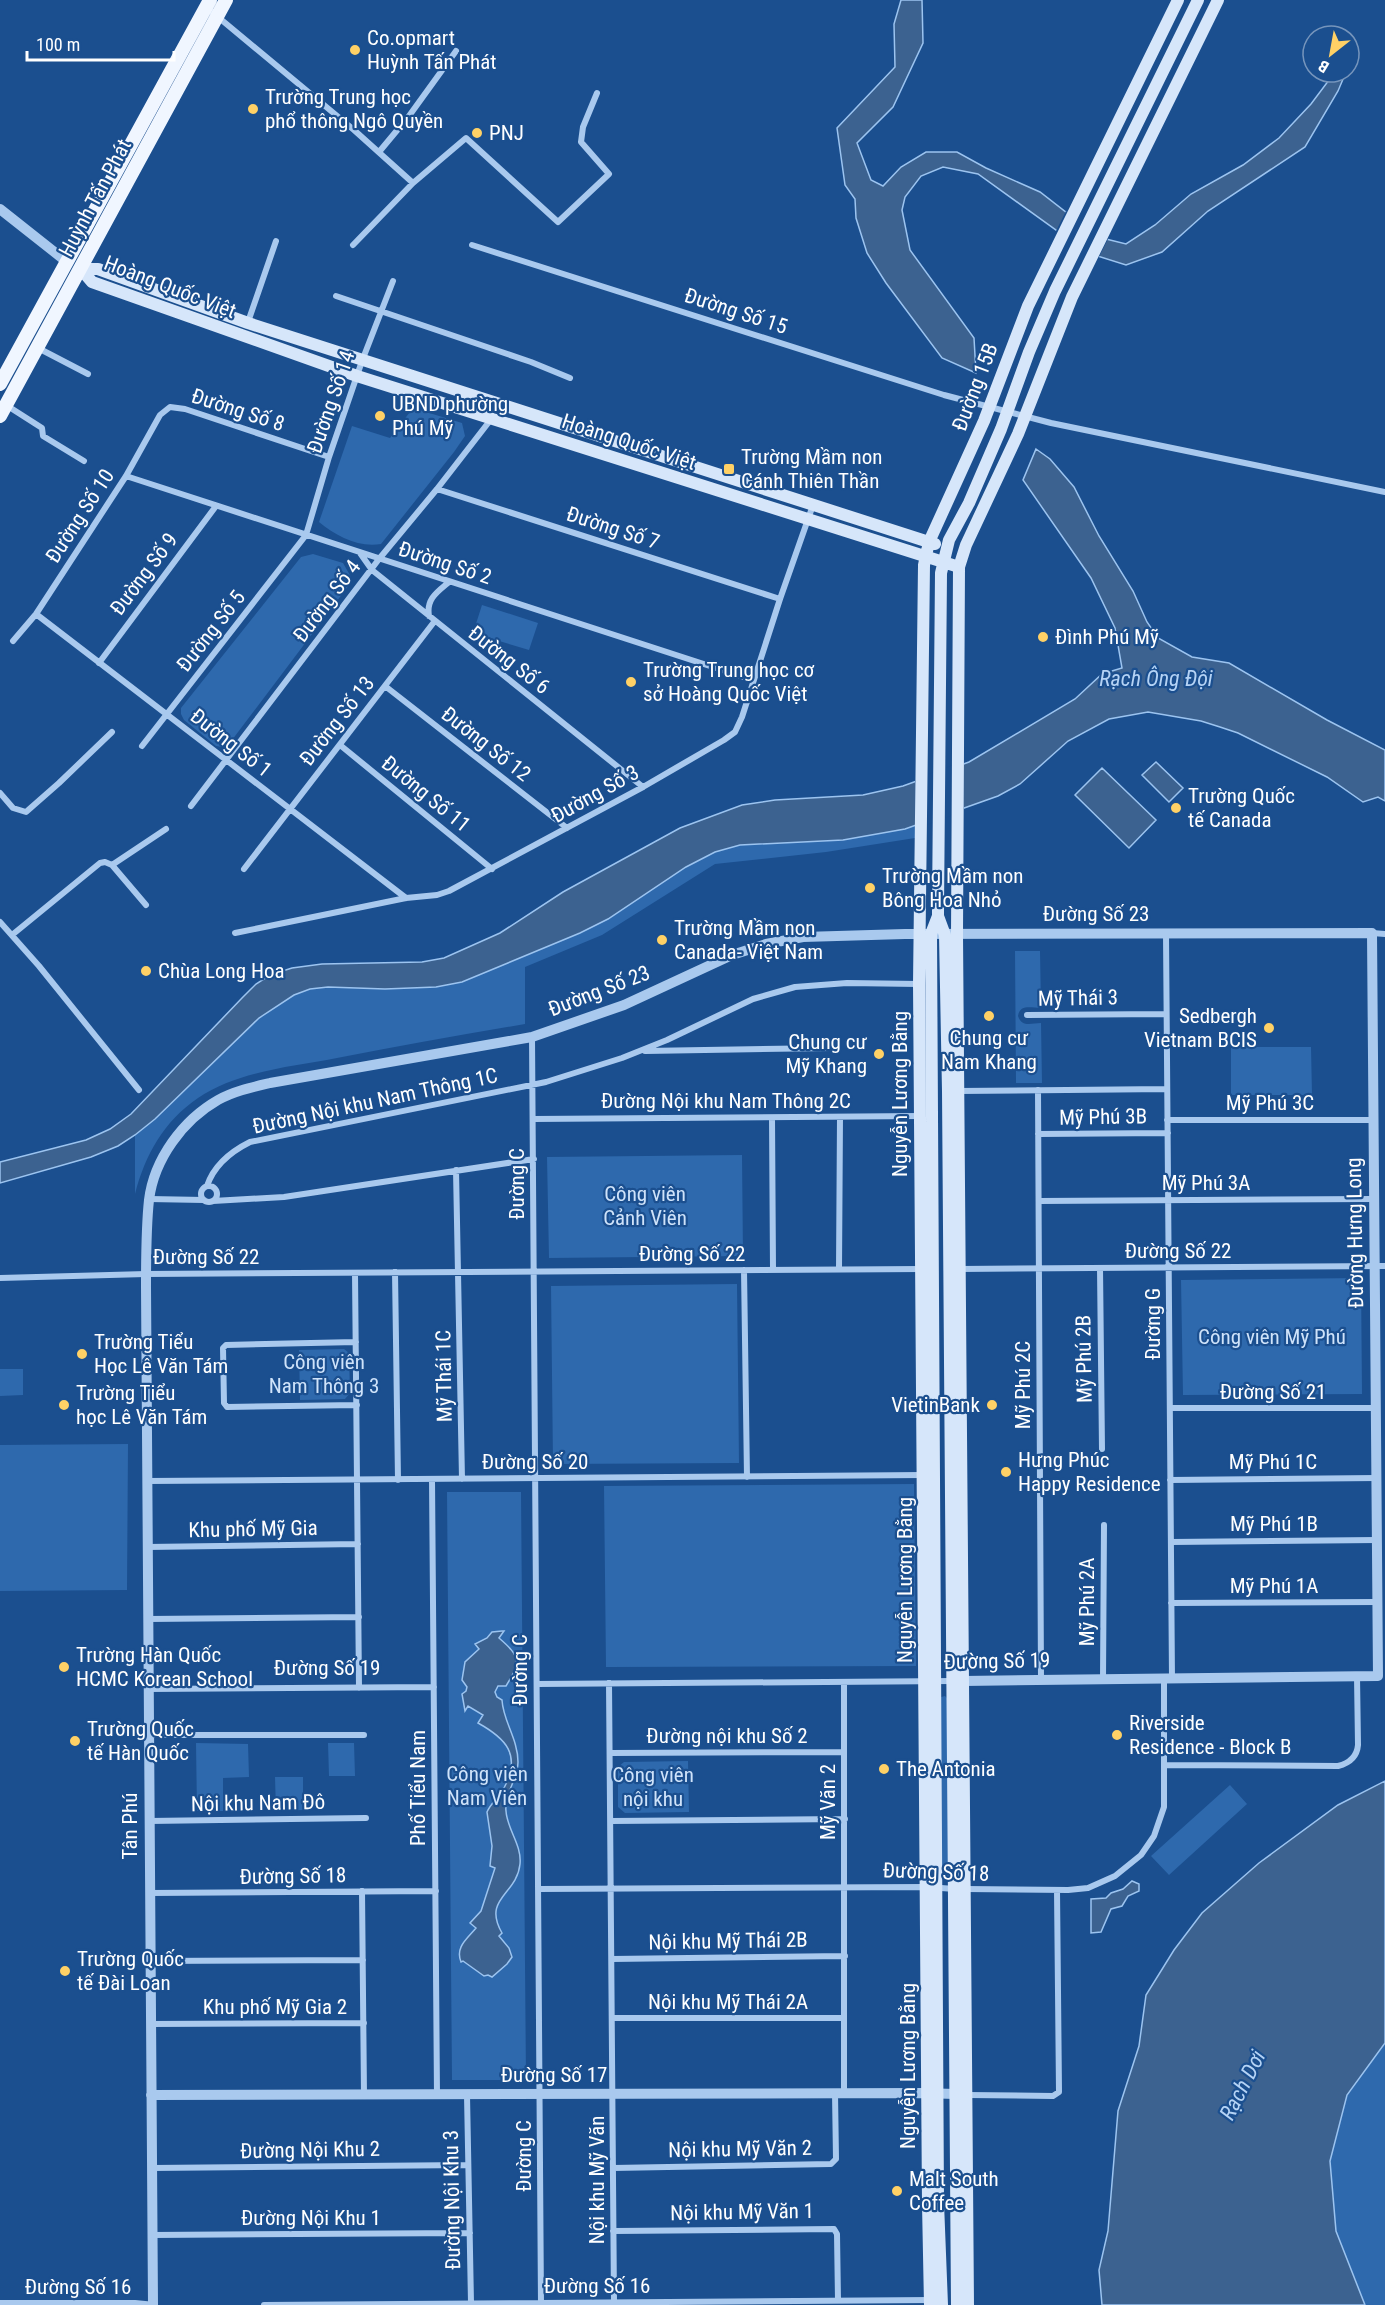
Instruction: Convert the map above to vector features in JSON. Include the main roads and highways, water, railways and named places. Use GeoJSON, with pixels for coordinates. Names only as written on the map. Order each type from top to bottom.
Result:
{"type":"FeatureCollection","features":[{"type":"Feature","properties":{"kind":"main road","name":"Huỳnh Tấn Phát"},"geometry":{"type":"LineString","coordinates":[[3,411],[226,0]]}},
{"type":"Feature","properties":{"kind":"main road"},"geometry":{"type":"LineString","coordinates":[[1174,90],[1141,74],[1178,0]]}},
{"type":"Feature","properties":{"kind":"main road"},"geometry":{"type":"LineString","coordinates":[[1158,82],[1198,0]]}},
{"type":"Feature","properties":{"kind":"main road"},"geometry":{"type":"LineString","coordinates":[[959,567],[962,553],[1025,416],[1062,319],[1218,0]]}},
{"type":"Feature","properties":{"kind":"main road","name":"Huỳnh Tấn Phát"},"geometry":{"type":"LineString","coordinates":[[0,384],[4,365],[67,262],[208,3]]}},
{"type":"Feature","properties":{"kind":"main road","name":"Đường 15B"},"geometry":{"type":"LineString","coordinates":[[925,556],[929,542],[990,407],[1028,306],[1141,74]]}},
{"type":"Feature","properties":{"kind":"main road","name":"Đường 15B"},"geometry":{"type":"LineString","coordinates":[[943,562],[946,548],[969,502],[1008,411],[1037,331],[1158,82]]}},
{"type":"Feature","properties":{"kind":"main road"},"geometry":{"type":"LineString","coordinates":[[67,262],[81,269]]}},
{"type":"Feature","properties":{"kind":"main road","name":"Hoàng Quốc Việt"},"geometry":{"type":"LineString","coordinates":[[81,269],[98,269],[362,361],[962,553]]}},
{"type":"Feature","properties":{"kind":"main road","name":"Hoàng Quốc Việt"},"geometry":{"type":"LineString","coordinates":[[81,269],[92,282],[357,376],[959,567]]}},
{"type":"Feature","properties":{"kind":"main road","name":"Nguyễn Lương Bằng"},"geometry":{"type":"LineString","coordinates":[[925,556],[921,855],[925,934],[936,2302]]}},
{"type":"Feature","properties":{"kind":"main road","name":"Nguyễn Lương Bằng"},"geometry":{"type":"LineString","coordinates":[[927,1269],[920,1116],[919,984],[925,934],[938,916],[943,562]]}},
{"type":"Feature","properties":{"kind":"main road","name":"Nguyễn Lương Bằng"},"geometry":{"type":"LineString","coordinates":[[959,567],[957,856],[951,935],[961,2095],[968,2305]]}},
{"type":"Feature","properties":{"kind":"main road","name":"Nguyễn Lương Bằng"},"geometry":{"type":"LineString","coordinates":[[938,916],[951,935]]}},
{"type":"Feature","properties":{"kind":"main road","name":"Nguyễn Lương Bằng"},"geometry":{"type":"LineString","coordinates":[[957,2305],[961,2095]]}},
{"type":"Feature","properties":{"kind":"water"},"geometry":{"type":"Polygon","coordinates":[[[901,0],[922,0],[923,43],[893,107],[857,143],[871,180],[883,186],[901,167],[926,152],[957,152],[986,168],[1040,192],[1098,237],[1126,244],[1155,225],[1191,194],[1243,165],[1279,138],[1311,104],[1326,84],[1341,84],[1305,147],[1208,211],[1162,252],[1126,265],[1088,253],[978,174],[943,167],[921,176],[905,197],[902,210],[910,250],[974,338],[976,373],[942,358],[886,283],[867,253],[856,218],[855,199],[845,185],[837,128],[895,67],[894,24],[901,0]]]}},
{"type":"Feature","properties":{"kind":"water","name":"Rạch Ông Đội"},"geometry":{"type":"Polygon","coordinates":[[[1036,449],[1050,459],[1074,487],[1099,536],[1133,591],[1147,622],[1158,638],[1192,657],[1229,663],[1327,720],[1385,750],[1385,801],[1378,797],[1363,802],[1327,777],[1238,733],[1201,721],[1148,712],[1109,719],[1068,741],[1020,784],[998,796],[905,829],[843,840],[740,845],[715,852],[686,867],[608,919],[462,982],[436,987],[385,989],[328,987],[310,989],[294,995],[259,1018],[155,1119],[118,1146],[91,1157],[0,1183],[0,1162],[86,1140],[110,1129],[131,1114],[256,984],[270,975],[292,968],[322,964],[422,962],[444,958],[500,933],[563,892],[680,828],[742,805],[775,800],[863,795],[903,786],[969,762],[1075,699],[1102,674],[1122,668],[1115,628],[1091,578],[1023,480],[1036,449]]]}},
{"type":"Feature","properties":{"kind":"water"},"geometry":{"type":"Polygon","coordinates":[[[1156,762],[1183,788],[1169,802],[1142,775],[1156,762]]]}},
{"type":"Feature","properties":{"kind":"water"},"geometry":{"type":"Polygon","coordinates":[[[1102,768],[1156,820],[1129,848],[1075,795],[1102,768]]]}},
{"type":"Feature","properties":{"kind":"water"},"geometry":{"type":"Polygon","coordinates":[[[504,1631],[499,1638],[515,1655],[516,1665],[506,1686],[498,1686],[495,1692],[502,1700],[517,1754],[516,1774],[507,1799],[506,1811],[519,1850],[520,1864],[518,1874],[502,1897],[496,1912],[502,1933],[499,1936],[509,1948],[512,1957],[492,1977],[484,1976],[463,1961],[461,1962],[460,1952],[463,1944],[476,1928],[470,1923],[481,1911],[495,1868],[490,1866],[492,1846],[487,1812],[504,1788],[509,1776],[511,1756],[503,1741],[478,1723],[483,1715],[468,1706],[465,1711],[462,1694],[467,1687],[462,1680],[465,1662],[479,1649],[475,1644],[487,1638],[492,1632],[504,1631]]]}},
{"type":"Feature","properties":{"kind":"water","name":"Rạch Dơi"},"geometry":{"type":"Polygon","coordinates":[[[1385,1781],[1385,2043],[1347,2095],[1330,2161],[1336,2231],[1365,2305],[1102,2305],[1099,2270],[1108,2231],[1118,2111],[1139,2046],[1146,1995],[1174,1950],[1202,1913],[1259,1863],[1338,1805],[1385,1781]]]}},
{"type":"Feature","properties":{"kind":"water"},"geometry":{"type":"Polygon","coordinates":[[[1132,1881],[1139,1884],[1139,1891],[1128,1896],[1122,1906],[1111,1909],[1101,1932],[1091,1933],[1091,1899],[1106,1898],[1132,1881]]]}},
{"type":"Feature","properties":{"kind":"place","name":"Co.opmart Huỳnh Tấn Phát"},"geometry":{"type":"Point","coordinates":[355,50]}},
{"type":"Feature","properties":{"kind":"place","name":"Trường Trung học phổ thông Ngô Quyền"},"geometry":{"type":"Point","coordinates":[253,109]}},
{"type":"Feature","properties":{"kind":"place","name":"PNJ"},"geometry":{"type":"Point","coordinates":[477,133]}},
{"type":"Feature","properties":{"kind":"place","name":"UBND phường Phú Mỹ"},"geometry":{"type":"Point","coordinates":[380,416]}},
{"type":"Feature","properties":{"kind":"place","name":"Trường Mầm non Cánh Thiên Thần"},"geometry":{"type":"Point","coordinates":[729,469]}},
{"type":"Feature","properties":{"kind":"place","name":"Đình Phú Mỹ"},"geometry":{"type":"Point","coordinates":[1043,637]}},
{"type":"Feature","properties":{"kind":"place","name":"Trường Trung học cơ sở Hoàng Quốc Việt"},"geometry":{"type":"Point","coordinates":[631,682]}},
{"type":"Feature","properties":{"kind":"place","name":"Trường Quốc tế Canada"},"geometry":{"type":"Point","coordinates":[1176,808]}},
{"type":"Feature","properties":{"kind":"place","name":"Trường Mầm non Bông Hoa Nhỏ"},"geometry":{"type":"Point","coordinates":[870,888]}},
{"type":"Feature","properties":{"kind":"place","name":"Trường Mầm non Canada- Việt Nam"},"geometry":{"type":"Point","coordinates":[662,940]}},
{"type":"Feature","properties":{"kind":"place","name":"Chùa Long Hoa"},"geometry":{"type":"Point","coordinates":[146,971]}},
{"type":"Feature","properties":{"kind":"place","name":"Chung cư Nam Khang"},"geometry":{"type":"Point","coordinates":[989,1016]}},
{"type":"Feature","properties":{"kind":"place","name":"Sedbergh Vietnam BCIS"},"geometry":{"type":"Point","coordinates":[1269,1028]}},
{"type":"Feature","properties":{"kind":"place","name":"Chung cư Mỹ Khang"},"geometry":{"type":"Point","coordinates":[879,1054]}},
{"type":"Feature","properties":{"kind":"place","name":"Trường Tiểu Học Lê Văn Tám"},"geometry":{"type":"Point","coordinates":[82,1354]}},
{"type":"Feature","properties":{"kind":"place","name":"Trường Tiểu học Lê Văn Tám"},"geometry":{"type":"Point","coordinates":[64,1405]}},
{"type":"Feature","properties":{"kind":"place","name":"VietinBank"},"geometry":{"type":"Point","coordinates":[992,1405]}},
{"type":"Feature","properties":{"kind":"place","name":"Hưng Phúc Happy Residence"},"geometry":{"type":"Point","coordinates":[1006,1472]}},
{"type":"Feature","properties":{"kind":"place","name":"Trường Hàn Quốc HCMC Korean School"},"geometry":{"type":"Point","coordinates":[64,1667]}},
{"type":"Feature","properties":{"kind":"place","name":"Riverside Residence - Block B"},"geometry":{"type":"Point","coordinates":[1117,1735]}},
{"type":"Feature","properties":{"kind":"place","name":"Trường Quốc tế Hàn Quốc"},"geometry":{"type":"Point","coordinates":[75,1741]}},
{"type":"Feature","properties":{"kind":"place","name":"The Antonia"},"geometry":{"type":"Point","coordinates":[884,1769]}},
{"type":"Feature","properties":{"kind":"place","name":"Trường Quốc tế Đài Loan"},"geometry":{"type":"Point","coordinates":[65,1971]}},
{"type":"Feature","properties":{"kind":"place","name":"Malt South Coffee"},"geometry":{"type":"Point","coordinates":[897,2191]}},
{"type":"Feature","properties":{"kind":"park label","name":"Công viên Cảnh Viên"},"geometry":{"type":"Point","coordinates":[645,1206]}},
{"type":"Feature","properties":{"kind":"park label","name":"Công viên Mỹ Phú"},"geometry":{"type":"Point","coordinates":[1272,1337]}},
{"type":"Feature","properties":{"kind":"park label","name":"Công viên Nam Thông 3"},"geometry":{"type":"Point","coordinates":[324,1374]}},
{"type":"Feature","properties":{"kind":"park label","name":"Công viên Nam Viên"},"geometry":{"type":"Point","coordinates":[487,1786]}},
{"type":"Feature","properties":{"kind":"park label","name":"Công viên nội khu"},"geometry":{"type":"Point","coordinates":[653,1787]}}]}
